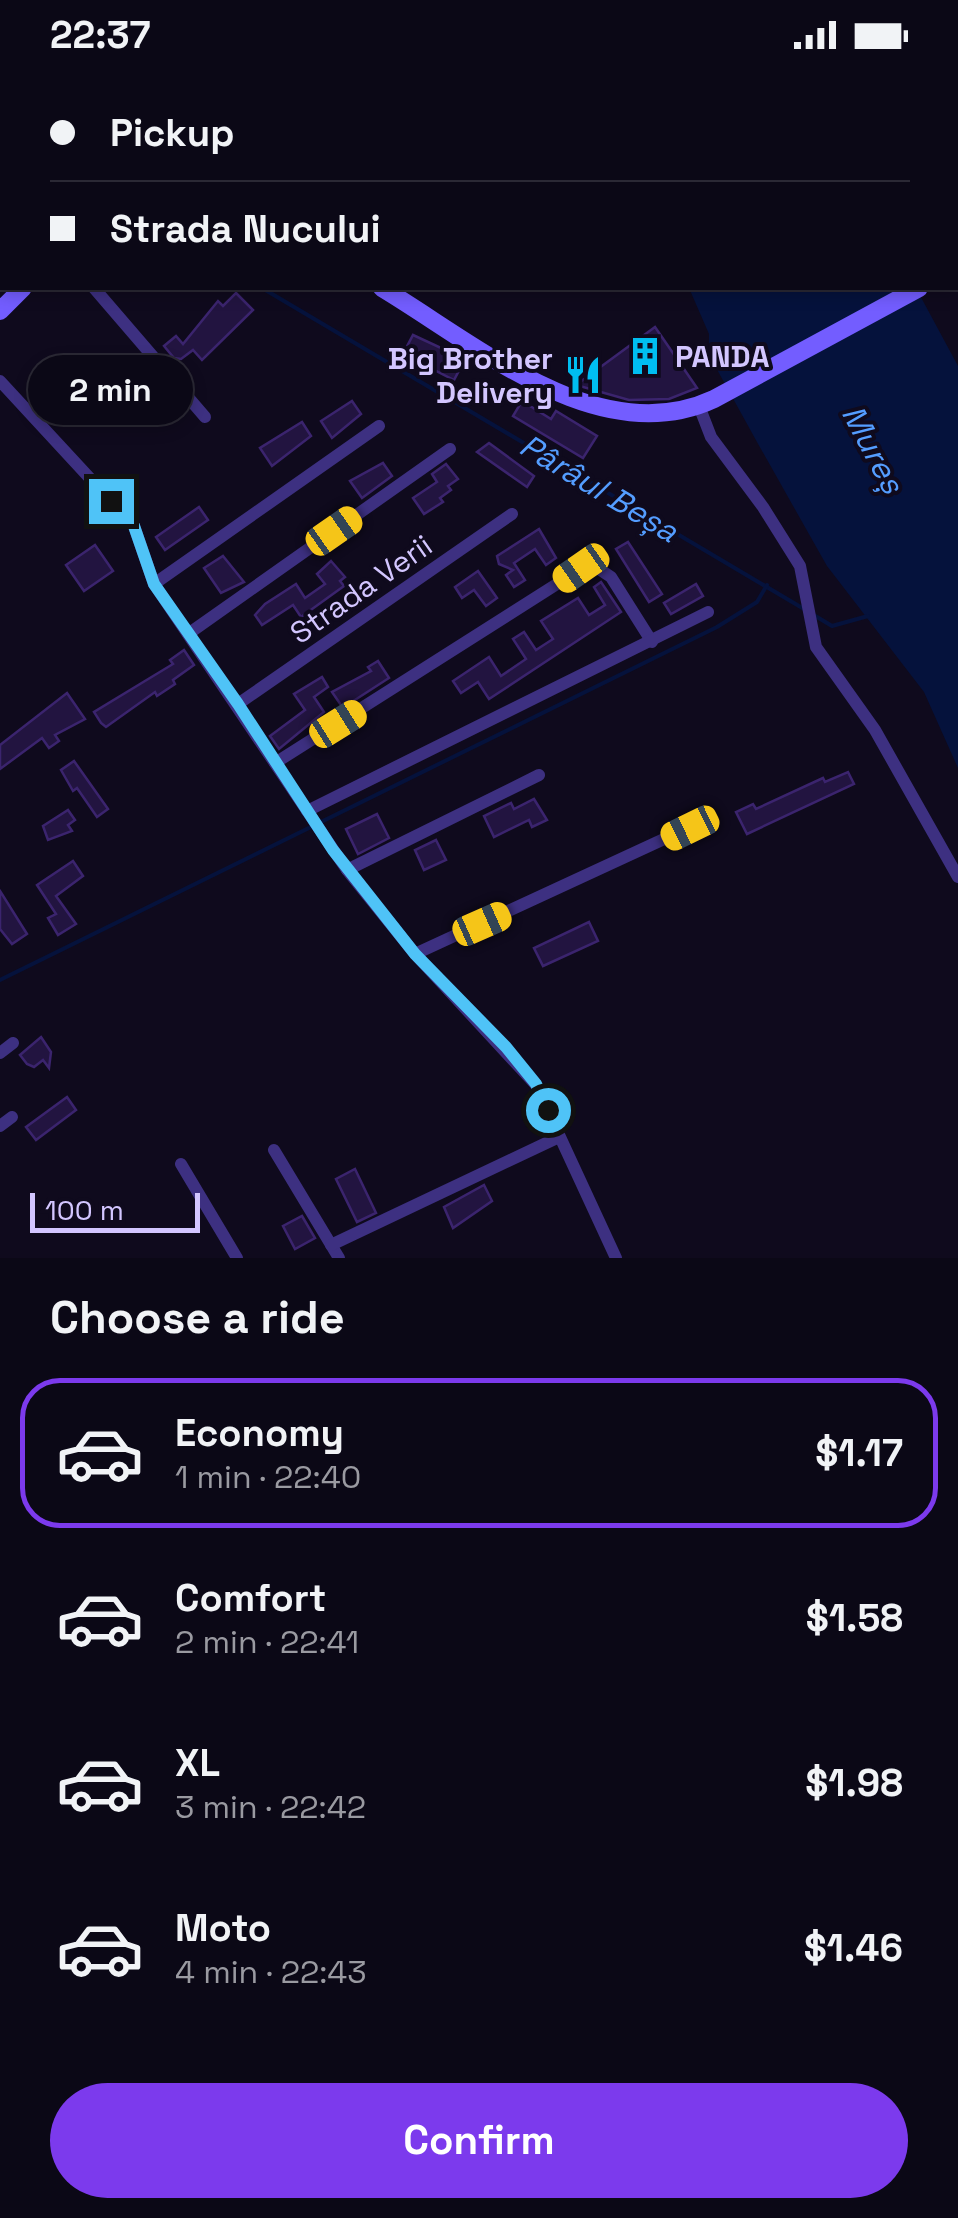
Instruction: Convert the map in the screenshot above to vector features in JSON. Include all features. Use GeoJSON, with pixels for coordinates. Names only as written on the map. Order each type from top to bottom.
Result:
{"type":"FeatureCollection","features":[{"type":"Feature","properties":{"kind":"main road"},"geometry":{"type":"LineString","coordinates":[[0,311],[21,290]]}},
{"type":"Feature","properties":{"kind":"main road"},"geometry":{"type":"LineString","coordinates":[[385,290],[552,390],[588,405],[643,416],[707,402],[914,290]]}},
{"type":"Feature","properties":{"kind":"street"},"geometry":{"type":"LineString","coordinates":[[96,290],[205,417]]}},
{"type":"Feature","properties":{"kind":"street"},"geometry":{"type":"LineString","coordinates":[[0,381],[134,526],[154,584],[347,870],[415,954],[536,1084],[616,1258]]}},
{"type":"Feature","properties":{"kind":"street"},"geometry":{"type":"LineString","coordinates":[[707,402],[711,437],[788,544],[803,583],[810,634],[875,730],[958,877]]}},
{"type":"Feature","properties":{"kind":"street"},"geometry":{"type":"LineString","coordinates":[[154,584],[379,426]]}},
{"type":"Feature","properties":{"kind":"street"},"geometry":{"type":"LineString","coordinates":[[188,634],[450,449]]}},
{"type":"Feature","properties":{"kind":"street","name":"Strada Verii"},"geometry":{"type":"LineString","coordinates":[[238,704],[512,514]]}},
{"type":"Feature","properties":{"kind":"street"},"geometry":{"type":"LineString","coordinates":[[276,762],[590,562],[611,577],[652,642]]}},
{"type":"Feature","properties":{"kind":"street"},"geometry":{"type":"LineString","coordinates":[[309,814],[708,612]]}},
{"type":"Feature","properties":{"kind":"street"},"geometry":{"type":"LineString","coordinates":[[347,870],[539,775]]}},
{"type":"Feature","properties":{"kind":"street"},"geometry":{"type":"LineString","coordinates":[[415,954],[690,828]]}},
{"type":"Feature","properties":{"kind":"street"},"geometry":{"type":"LineString","coordinates":[[0,1053],[13,1043]]}},
{"type":"Feature","properties":{"kind":"street"},"geometry":{"type":"LineString","coordinates":[[0,1126],[12,1117]]}},
{"type":"Feature","properties":{"kind":"street"},"geometry":{"type":"LineString","coordinates":[[331,1245],[559,1136]]}},
{"type":"Feature","properties":{"kind":"street"},"geometry":{"type":"LineString","coordinates":[[274,1150],[339,1258]]}},
{"type":"Feature","properties":{"kind":"street"},"geometry":{"type":"LineString","coordinates":[[181,1164],[236,1258]]}},
{"type":"Feature","properties":{"kind":"water","name":"Mureș"},"geometry":{"type":"Polygon","coordinates":[[[690,290],[917,290],[958,366],[958,768],[924,692],[827,566],[709,355],[709,334],[690,290]]]}},
{"type":"Feature","properties":{"kind":"building"},"geometry":{"type":"Polygon","coordinates":[[[236,293],[253,310],[202,360],[193,350],[181,359],[174,358],[164,346],[176,336],[183,344],[218,301],[223,306],[236,293]]]}},
{"type":"Feature","properties":{"kind":"building","name":"PANDA"},"geometry":{"type":"Polygon","coordinates":[[[655,327],[697,388],[669,399],[629,400],[576,385],[655,327]]]}},
{"type":"Feature","properties":{"kind":"building"},"geometry":{"type":"Polygon","coordinates":[[[413,335],[465,359],[454,380],[403,354],[413,335]]]}},
{"type":"Feature","properties":{"kind":"building"},"geometry":{"type":"Polygon","coordinates":[[[352,401],[361,414],[332,438],[321,421],[352,401]]]}},
{"type":"Feature","properties":{"kind":"building"},"geometry":{"type":"Polygon","coordinates":[[[522,401],[551,419],[556,411],[597,436],[583,458],[513,416],[522,401]]]}},
{"type":"Feature","properties":{"kind":"building"},"geometry":{"type":"Polygon","coordinates":[[[302,422],[311,436],[272,466],[260,448],[302,422]]]}},
{"type":"Feature","properties":{"kind":"building"},"geometry":{"type":"Polygon","coordinates":[[[489,443],[534,476],[527,487],[477,452],[489,443]]]}},
{"type":"Feature","properties":{"kind":"building"},"geometry":{"type":"Polygon","coordinates":[[[383,463],[392,476],[362,498],[350,481],[383,463]]]}},
{"type":"Feature","properties":{"kind":"building"},"geometry":{"type":"Polygon","coordinates":[[[446,464],[458,479],[440,498],[443,502],[424,514],[413,498],[437,482],[432,474],[446,464]]]}},
{"type":"Feature","properties":{"kind":"building"},"geometry":{"type":"Polygon","coordinates":[[[199,507],[208,520],[165,550],[156,537],[199,507]]]}},
{"type":"Feature","properties":{"kind":"building"},"geometry":{"type":"Polygon","coordinates":[[[539,529],[556,558],[546,565],[535,549],[514,563],[525,580],[514,587],[506,575],[513,570],[499,564],[497,556],[539,529]]]}},
{"type":"Feature","properties":{"kind":"building"},"geometry":{"type":"Polygon","coordinates":[[[628,542],[662,594],[649,602],[616,549],[628,542]]]}},
{"type":"Feature","properties":{"kind":"building"},"geometry":{"type":"Polygon","coordinates":[[[95,545],[113,571],[84,591],[66,565],[95,545]]]}},
{"type":"Feature","properties":{"kind":"building"},"geometry":{"type":"Polygon","coordinates":[[[223,556],[244,582],[221,593],[204,568],[223,556]]]}},
{"type":"Feature","properties":{"kind":"building"},"geometry":{"type":"Polygon","coordinates":[[[331,561],[345,577],[340,581],[344,586],[301,617],[293,605],[262,625],[255,615],[265,604],[296,584],[305,598],[325,584],[317,574],[331,561]]]}},
{"type":"Feature","properties":{"kind":"building"},"geometry":{"type":"Polygon","coordinates":[[[478,571],[497,598],[486,606],[474,590],[462,598],[455,587],[478,571]]]}},
{"type":"Feature","properties":{"kind":"building"},"geometry":{"type":"Polygon","coordinates":[[[601,582],[621,612],[489,699],[478,682],[461,693],[453,681],[489,657],[501,676],[526,659],[513,639],[524,632],[536,650],[553,639],[541,621],[578,598],[589,615],[605,605],[594,587],[601,582]]]}},
{"type":"Feature","properties":{"kind":"building"},"geometry":{"type":"Polygon","coordinates":[[[696,584],[703,596],[671,614],[664,603],[696,584]]]}},
{"type":"Feature","properties":{"kind":"building"},"geometry":{"type":"Polygon","coordinates":[[[184,650],[194,665],[173,680],[175,684],[157,696],[155,692],[106,727],[101,723],[94,712],[173,664],[170,660],[184,650]]]}},
{"type":"Feature","properties":{"kind":"building"},"geometry":{"type":"Polygon","coordinates":[[[378,661],[389,678],[344,707],[341,705],[332,692],[371,671],[368,667],[378,661]]]}},
{"type":"Feature","properties":{"kind":"building"},"geometry":{"type":"Polygon","coordinates":[[[322,677],[328,687],[314,697],[324,712],[279,749],[270,736],[305,710],[294,694],[322,677]]]}},
{"type":"Feature","properties":{"kind":"building"},"geometry":{"type":"Polygon","coordinates":[[[67,693],[85,719],[55,735],[59,741],[49,748],[42,738],[0,769],[0,745],[67,693]]]}},
{"type":"Feature","properties":{"kind":"building"},"geometry":{"type":"Polygon","coordinates":[[[74,761],[108,809],[97,817],[77,788],[73,791],[61,770],[74,761]]]}},
{"type":"Feature","properties":{"kind":"building"},"geometry":{"type":"Polygon","coordinates":[[[848,772],[854,784],[747,834],[736,812],[753,804],[756,809],[823,778],[825,782],[848,772]]]}},
{"type":"Feature","properties":{"kind":"building"},"geometry":{"type":"Polygon","coordinates":[[[534,799],[547,820],[532,827],[529,820],[494,837],[484,816],[511,803],[514,809],[534,799]]]}},
{"type":"Feature","properties":{"kind":"building"},"geometry":{"type":"Polygon","coordinates":[[[68,810],[75,820],[68,825],[72,831],[48,840],[43,826],[68,810]]]}},
{"type":"Feature","properties":{"kind":"building"},"geometry":{"type":"Polygon","coordinates":[[[377,814],[389,838],[358,854],[346,829],[377,814]]]}},
{"type":"Feature","properties":{"kind":"building"},"geometry":{"type":"Polygon","coordinates":[[[436,840],[446,860],[424,870],[415,850],[436,840]]]}},
{"type":"Feature","properties":{"kind":"building"},"geometry":{"type":"Polygon","coordinates":[[[73,861],[83,876],[56,896],[76,924],[58,935],[48,918],[56,914],[37,885],[73,861]]]}},
{"type":"Feature","properties":{"kind":"building"},"geometry":{"type":"Polygon","coordinates":[[[0,891],[27,934],[12,944],[0,929],[0,891]]]}},
{"type":"Feature","properties":{"kind":"building"},"geometry":{"type":"Polygon","coordinates":[[[589,922],[598,941],[543,966],[534,948],[589,922]]]}},
{"type":"Feature","properties":{"kind":"building"},"geometry":{"type":"Polygon","coordinates":[[[41,1037],[51,1052],[49,1068],[43,1060],[34,1067],[27,1064],[20,1055],[41,1037]]]}},
{"type":"Feature","properties":{"kind":"building"},"geometry":{"type":"Polygon","coordinates":[[[67,1097],[76,1110],[36,1140],[26,1127],[67,1097]]]}},
{"type":"Feature","properties":{"kind":"building"},"geometry":{"type":"Polygon","coordinates":[[[355,1169],[376,1213],[357,1222],[336,1179],[355,1169]]]}},
{"type":"Feature","properties":{"kind":"building"},"geometry":{"type":"Polygon","coordinates":[[[484,1185],[492,1201],[453,1228],[444,1207],[484,1185]]]}},
{"type":"Feature","properties":{"kind":"building"},"geometry":{"type":"Polygon","coordinates":[[[302,1216],[315,1238],[295,1249],[283,1226],[302,1216]]]}},
{"type":"Feature","properties":{"kind":"waterway","name":"Pârâul Beșa"},"geometry":{"type":"LineString","coordinates":[[265,290],[804,609]]}},
{"type":"Feature","properties":{"kind":"waterway"},"geometry":{"type":"LineString","coordinates":[[0,980],[717,627],[757,602],[767,585]]}},
{"type":"Feature","properties":{"kind":"waterway","name":"Pârâul Beșa"},"geometry":{"type":"LineString","coordinates":[[812,614],[832,626],[868,616]]}},
{"type":"Feature","properties":{"kind":"place","name":"PANDA"},"geometry":{"type":"Point","coordinates":[645,356]}},
{"type":"Feature","properties":{"kind":"place","name":"Big Brother Delivery"},"geometry":{"type":"Point","coordinates":[583,375]}},
{"type":"Feature","properties":{"kind":"route"},"geometry":{"type":"LineString","coordinates":[[111,501],[134,526],[154,584],[238,704],[319,831],[415,954],[506,1047],[536,1084],[548,1110]]}}]}
